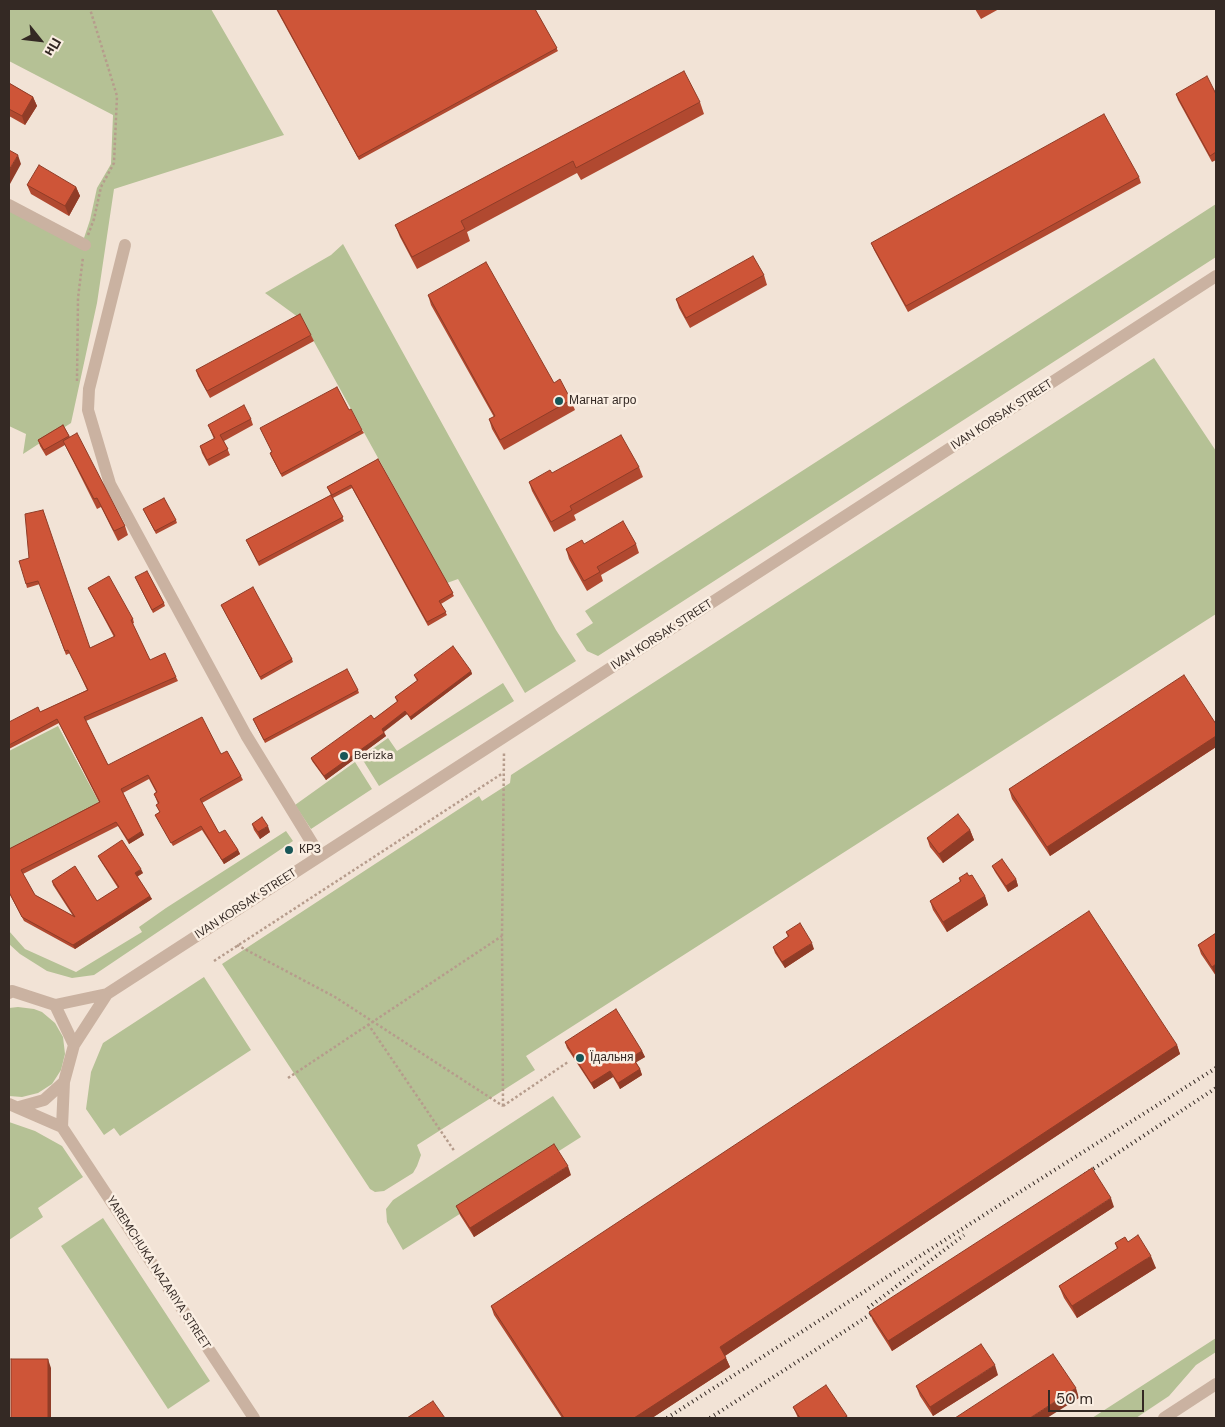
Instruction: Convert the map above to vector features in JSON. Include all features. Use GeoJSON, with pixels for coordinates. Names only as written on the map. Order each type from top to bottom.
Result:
{"type":"FeatureCollection","features":[{"type":"Feature","properties":{"kind":"street"},"geometry":{"type":"LineString","coordinates":[[9,205],[85,244]]}},
{"type":"Feature","properties":{"kind":"street"},"geometry":{"type":"LineString","coordinates":[[126,245],[89,389],[88,410],[110,484],[246,735],[320,856]]}},
{"type":"Feature","properties":{"kind":"street","name":"IVAN KORSAK STREET"},"geometry":{"type":"LineString","coordinates":[[107,994],[1216,276]]}},
{"type":"Feature","properties":{"kind":"street"},"geometry":{"type":"LineString","coordinates":[[10,989],[55,1005],[107,994]]}},
{"type":"Feature","properties":{"kind":"street"},"geometry":{"type":"LineString","coordinates":[[14,1105],[62,1127],[64,1082],[74,1045],[107,994]]}},
{"type":"Feature","properties":{"kind":"street"},"geometry":{"type":"LineString","coordinates":[[55,1005],[74,1045]]}},
{"type":"Feature","properties":{"kind":"street"},"geometry":{"type":"LineString","coordinates":[[14,1105],[44,1100],[64,1082]]}},
{"type":"Feature","properties":{"kind":"street","name":"YAREMCHUKA NAZARIYA STREET"},"geometry":{"type":"LineString","coordinates":[[62,1127],[254,1418]]}},
{"type":"Feature","properties":{"kind":"street"},"geometry":{"type":"LineString","coordinates":[[1164,1418],[1216,1384]]}},
{"type":"Feature","properties":{"kind":"path"},"geometry":{"type":"LineString","coordinates":[[77,384],[78,298],[85,244],[94,219],[101,187],[114,163],[117,96],[90,9]]}},
{"type":"Feature","properties":{"kind":"path"},"geometry":{"type":"LineString","coordinates":[[503,1106],[504,737]]}},
{"type":"Feature","properties":{"kind":"path"},"geometry":{"type":"LineString","coordinates":[[214,961],[503,773]]}},
{"type":"Feature","properties":{"kind":"path"},"geometry":{"type":"LineString","coordinates":[[288,1078],[502,936]]}},
{"type":"Feature","properties":{"kind":"path"},"geometry":{"type":"LineString","coordinates":[[238,945],[335,997],[503,1106]]}},
{"type":"Feature","properties":{"kind":"path"},"geometry":{"type":"LineString","coordinates":[[368,1024],[455,1152]]}},
{"type":"Feature","properties":{"kind":"path"},"geometry":{"type":"LineString","coordinates":[[503,1106],[568,1062]]}},
{"type":"Feature","properties":{"kind":"green space"},"geometry":{"type":"Polygon","coordinates":[[[9,9],[211,9],[284,135],[114,189],[97,303],[71,423],[23,454],[26,434],[9,426],[9,208],[81,247],[90,220],[97,188],[111,164],[113,115],[9,61],[9,9]]]}},
{"type":"Feature","properties":{"kind":"green space"},"geometry":{"type":"Polygon","coordinates":[[[1216,204],[1216,257],[598,656],[587,651],[576,634],[593,623],[585,611],[1216,204]]]}},
{"type":"Feature","properties":{"kind":"green space"},"geometry":{"type":"Polygon","coordinates":[[[343,244],[556,630],[576,661],[525,693],[458,579],[447,583],[302,320],[265,293],[331,255],[343,244]]]}},
{"type":"Feature","properties":{"kind":"green space"},"geometry":{"type":"Polygon","coordinates":[[[1154,358],[1216,451],[1216,614],[526,1056],[535,1070],[417,1145],[421,1155],[413,1173],[384,1191],[375,1192],[370,1189],[222,964],[479,796],[482,801],[510,783],[511,775],[1154,358]]]}},
{"type":"Feature","properties":{"kind":"green space"},"geometry":{"type":"Polygon","coordinates":[[[503,683],[514,701],[379,786],[361,757],[388,738],[397,751],[503,683]]]}},
{"type":"Feature","properties":{"kind":"green space"},"geometry":{"type":"Polygon","coordinates":[[[58,726],[101,806],[9,853],[9,751],[58,726]]]}},
{"type":"Feature","properties":{"kind":"green space"},"geometry":{"type":"Polygon","coordinates":[[[355,762],[372,789],[311,829],[295,805],[355,762]]]}},
{"type":"Feature","properties":{"kind":"green space"},"geometry":{"type":"Polygon","coordinates":[[[286,831],[293,841],[94,975],[72,978],[47,971],[20,954],[9,944],[9,931],[25,949],[76,972],[142,932],[139,927],[166,908],[286,831]]]}},
{"type":"Feature","properties":{"kind":"green space"},"geometry":{"type":"Polygon","coordinates":[[[204,977],[251,1050],[120,1136],[114,1128],[104,1135],[86,1109],[91,1072],[103,1043],[204,977]]]}},
{"type":"Feature","properties":{"kind":"green space"},"geometry":{"type":"Polygon","coordinates":[[[18,1007],[42,1012],[55,1023],[63,1037],[65,1054],[61,1070],[52,1084],[38,1093],[22,1097],[9,1096],[9,1008],[18,1007]]]}},
{"type":"Feature","properties":{"kind":"green space"},"geometry":{"type":"Polygon","coordinates":[[[553,1096],[581,1137],[403,1250],[387,1222],[386,1209],[393,1200],[553,1096]]]}},
{"type":"Feature","properties":{"kind":"green space"},"geometry":{"type":"Polygon","coordinates":[[[9,1122],[35,1131],[62,1146],[83,1177],[38,1208],[43,1217],[9,1240],[9,1122]]]}},
{"type":"Feature","properties":{"kind":"green space"},"geometry":{"type":"Polygon","coordinates":[[[103,1218],[210,1381],[168,1409],[61,1246],[103,1218]]]}},
{"type":"Feature","properties":{"kind":"green space"},"geometry":{"type":"Polygon","coordinates":[[[1216,1338],[1216,1352],[1196,1365],[1169,1396],[1136,1418],[1092,1418],[1216,1338]]]}},
{"type":"Feature","properties":{"kind":"building"},"geometry":{"type":"Polygon","coordinates":[[[277,9],[535,9],[557,48],[358,157],[277,9]]]}},
{"type":"Feature","properties":{"kind":"building"},"geometry":{"type":"Polygon","coordinates":[[[684,71],[700,102],[576,168],[573,161],[461,221],[465,229],[412,257],[395,225],[684,71]]]}},
{"type":"Feature","properties":{"kind":"building"},"geometry":{"type":"Polygon","coordinates":[[[1207,76],[1216,94],[1216,152],[1210,156],[1176,94],[1207,76]]]}},
{"type":"Feature","properties":{"kind":"building"},"geometry":{"type":"Polygon","coordinates":[[[9,83],[33,97],[22,116],[9,109],[9,83]]]}},
{"type":"Feature","properties":{"kind":"building"},"geometry":{"type":"Polygon","coordinates":[[[1104,114],[1139,177],[906,306],[871,243],[1104,114]]]}},
{"type":"Feature","properties":{"kind":"building"},"geometry":{"type":"Polygon","coordinates":[[[9,150],[18,155],[9,170],[9,150]]]}},
{"type":"Feature","properties":{"kind":"building"},"geometry":{"type":"Polygon","coordinates":[[[39,165],[76,187],[65,206],[27,185],[39,165]]]}},
{"type":"Feature","properties":{"kind":"building"},"geometry":{"type":"Polygon","coordinates":[[[753,256],[764,275],[686,318],[676,299],[753,256]]]}},
{"type":"Feature","properties":{"kind":"building"},"geometry":{"type":"Polygon","coordinates":[[[486,262],[554,383],[560,379],[571,400],[500,440],[489,419],[495,416],[428,295],[486,262]]]}},
{"type":"Feature","properties":{"kind":"building"},"geometry":{"type":"Polygon","coordinates":[[[300,314],[311,335],[207,391],[196,370],[300,314]]]}},
{"type":"Feature","properties":{"kind":"building"},"geometry":{"type":"Polygon","coordinates":[[[337,387],[362,430],[281,474],[260,428],[337,387]]]}},
{"type":"Feature","properties":{"kind":"building"},"geometry":{"type":"Polygon","coordinates":[[[244,405],[251,419],[220,435],[228,449],[207,460],[200,446],[215,438],[208,425],[244,405]]]}},
{"type":"Feature","properties":{"kind":"building"},"geometry":{"type":"Polygon","coordinates":[[[63,425],[69,436],[44,450],[38,440],[63,425]]]}},
{"type":"Feature","properties":{"kind":"building"},"geometry":{"type":"Polygon","coordinates":[[[77,433],[125,526],[114,531],[97,498],[94,499],[63,441],[77,433]]]}},
{"type":"Feature","properties":{"kind":"building"},"geometry":{"type":"Polygon","coordinates":[[[621,435],[639,467],[570,506],[572,510],[551,522],[529,482],[550,470],[552,473],[621,435]]]}},
{"type":"Feature","properties":{"kind":"building"},"geometry":{"type":"Polygon","coordinates":[[[378,459],[453,593],[439,601],[446,612],[427,622],[351,485],[332,495],[327,487],[378,459]]]}},
{"type":"Feature","properties":{"kind":"building"},"geometry":{"type":"Polygon","coordinates":[[[331,495],[343,517],[258,562],[246,540],[331,495]]]}},
{"type":"Feature","properties":{"kind":"building"},"geometry":{"type":"Polygon","coordinates":[[[164,498],[176,520],[155,531],[143,509],[164,498]]]}},
{"type":"Feature","properties":{"kind":"building"},"geometry":{"type":"Polygon","coordinates":[[[43,510],[90,648],[115,636],[88,588],[109,576],[133,619],[131,620],[150,660],[165,653],[176,677],[84,717],[108,765],[202,717],[221,754],[227,751],[241,776],[200,799],[219,833],[225,830],[238,850],[222,860],[201,826],[171,843],[155,815],[160,812],[156,805],[159,803],[154,794],[157,792],[148,775],[121,789],[142,831],[128,840],[116,822],[21,870],[35,895],[75,917],[52,881],[75,866],[97,901],[119,887],[98,856],[122,840],[141,869],[135,873],[150,896],[73,945],[22,917],[9,892],[9,849],[100,802],[57,719],[9,745],[9,722],[38,707],[40,712],[88,690],[68,650],[65,651],[38,581],[26,584],[19,561],[29,558],[25,514],[43,510]]]}},
{"type":"Feature","properties":{"kind":"building"},"geometry":{"type":"Polygon","coordinates":[[[623,521],[636,544],[597,567],[600,572],[584,581],[566,549],[582,540],[584,544],[623,521]]]}},
{"type":"Feature","properties":{"kind":"building"},"geometry":{"type":"Polygon","coordinates":[[[147,571],[164,603],[152,610],[135,577],[147,571]]]}},
{"type":"Feature","properties":{"kind":"building"},"geometry":{"type":"Polygon","coordinates":[[[253,587],[292,659],[260,677],[221,605],[253,587]]]}},
{"type":"Feature","properties":{"kind":"building"},"geometry":{"type":"Polygon","coordinates":[[[453,646],[471,671],[410,717],[405,711],[382,729],[384,733],[324,776],[311,758],[371,715],[374,719],[398,701],[395,697],[418,680],[414,675],[453,646]]]}},
{"type":"Feature","properties":{"kind":"building"},"geometry":{"type":"Polygon","coordinates":[[[347,669],[358,690],[264,740],[253,719],[347,669]]]}},
{"type":"Feature","properties":{"kind":"building"},"geometry":{"type":"Polygon","coordinates":[[[1184,675],[1216,724],[1216,736],[1047,847],[1009,789],[1184,675]]]}},
{"type":"Feature","properties":{"kind":"building"},"geometry":{"type":"Polygon","coordinates":[[[958,814],[970,830],[939,854],[927,838],[958,814]]]}},
{"type":"Feature","properties":{"kind":"building"},"geometry":{"type":"Polygon","coordinates":[[[262,817],[268,826],[258,832],[252,824],[262,817]]]}},
{"type":"Feature","properties":{"kind":"building"},"geometry":{"type":"Polygon","coordinates":[[[1002,859],[1016,879],[1006,886],[992,866],[1002,859]]]}},
{"type":"Feature","properties":{"kind":"building"},"geometry":{"type":"Polygon","coordinates":[[[967,873],[969,876],[972,875],[985,896],[943,922],[930,901],[961,881],[959,878],[967,873]]]}},
{"type":"Feature","properties":{"kind":"building"},"geometry":{"type":"Polygon","coordinates":[[[1089,911],[1177,1045],[720,1347],[726,1358],[634,1418],[564,1418],[491,1306],[1089,911]]]}},
{"type":"Feature","properties":{"kind":"building"},"geometry":{"type":"Polygon","coordinates":[[[800,923],[812,943],[782,962],[773,947],[789,936],[786,932],[800,923]]]}},
{"type":"Feature","properties":{"kind":"building"},"geometry":{"type":"Polygon","coordinates":[[[1216,933],[1216,964],[1212,967],[1198,945],[1216,933]]]}},
{"type":"Feature","properties":{"kind":"building"},"geometry":{"type":"Polygon","coordinates":[[[616,1009],[642,1051],[632,1057],[640,1069],[618,1083],[610,1071],[591,1083],[565,1042],[616,1009]]]}},
{"type":"Feature","properties":{"kind":"building"},"geometry":{"type":"Polygon","coordinates":[[[554,1144],[568,1166],[470,1228],[456,1206],[554,1144]]]}},
{"type":"Feature","properties":{"kind":"building"},"geometry":{"type":"Polygon","coordinates":[[[1092,1168],[1111,1198],[888,1341],[869,1312],[1092,1168]]]}},
{"type":"Feature","properties":{"kind":"building"},"geometry":{"type":"Polygon","coordinates":[[[1138,1235],[1151,1256],[1072,1306],[1059,1286],[1118,1248],[1115,1243],[1125,1237],[1128,1242],[1138,1235]]]}},
{"type":"Feature","properties":{"kind":"building"},"geometry":{"type":"Polygon","coordinates":[[[981,1344],[995,1365],[930,1407],[916,1386],[981,1344]]]}},
{"type":"Feature","properties":{"kind":"building"},"geometry":{"type":"Polygon","coordinates":[[[1053,1354],[1076,1388],[1030,1418],[955,1418],[1053,1354]]]}},
{"type":"Feature","properties":{"kind":"building"},"geometry":{"type":"Polygon","coordinates":[[[11,1359],[48,1359],[48,1418],[11,1418],[11,1359]]]}},
{"type":"Feature","properties":{"kind":"building"},"geometry":{"type":"Polygon","coordinates":[[[826,1385],[847,1416],[844,1418],[800,1418],[793,1407],[826,1385]]]}},
{"type":"Feature","properties":{"kind":"building"},"geometry":{"type":"Polygon","coordinates":[[[433,1401],[445,1418],[407,1418],[433,1401]]]}},
{"type":"Feature","properties":{"kind":"railway"},"geometry":{"type":"LineString","coordinates":[[667,1418],[1216,1068]]}},
{"type":"Feature","properties":{"kind":"railway"},"geometry":{"type":"LineString","coordinates":[[1081,1177],[1216,1088]]}},
{"type":"Feature","properties":{"kind":"railway"},"geometry":{"type":"LineString","coordinates":[[868,1308],[964,1235]]}},
{"type":"Feature","properties":{"kind":"railway"},"geometry":{"type":"LineString","coordinates":[[710,1418],[882,1307]]}},
{"type":"Feature","properties":{"kind":"place","name":"Магнат агро"},"geometry":{"type":"Point","coordinates":[559,401]}},
{"type":"Feature","properties":{"kind":"place","name":"Berizka"},"geometry":{"type":"Point","coordinates":[344,756]}},
{"type":"Feature","properties":{"kind":"place","name":"КРЗ"},"geometry":{"type":"Point","coordinates":[289,850]}},
{"type":"Feature","properties":{"kind":"place","name":"Їдальня"},"geometry":{"type":"Point","coordinates":[580,1058]}}]}
